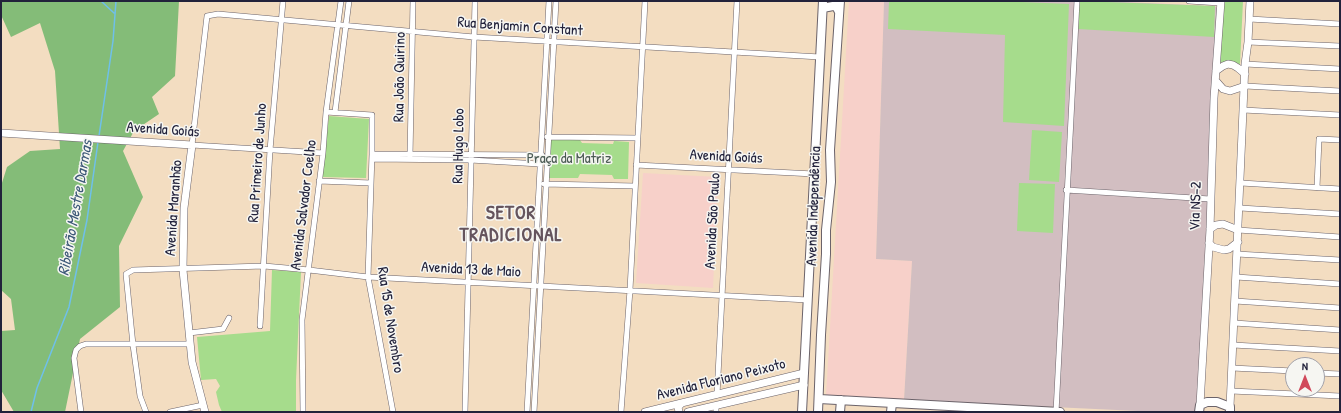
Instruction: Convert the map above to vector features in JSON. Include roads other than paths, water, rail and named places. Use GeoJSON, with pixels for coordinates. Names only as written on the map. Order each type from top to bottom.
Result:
{"type":"FeatureCollection","features":[{"type":"Feature","properties":{"kind":"main road","name":"Avenida Independência"},"geometry":{"type":"LineString","coordinates":[[818,412],[826,263],[826,230],[830,190],[830,150],[840,1]]}},
{"type":"Feature","properties":{"kind":"main road","name":"Avenida Independência"},"geometry":{"type":"LineString","coordinates":[[802,412],[823,5]]}},
{"type":"Feature","properties":{"kind":"main road"},"geometry":{"type":"LineString","coordinates":[[823,5],[836,6],[839,12]]}},
{"type":"Feature","properties":{"kind":"main road"},"geometry":{"type":"LineString","coordinates":[[813,211],[820,215],[827,215]]}},
{"type":"Feature","properties":{"kind":"main road"},"geometry":{"type":"LineString","coordinates":[[812,231],[819,226],[826,230]]}},
{"type":"Feature","properties":{"kind":"main road"},"geometry":{"type":"LineString","coordinates":[[806,335],[810,339],[816,339],[821,335]]}},
{"type":"Feature","properties":{"kind":"main road"},"geometry":{"type":"LineString","coordinates":[[806,355],[813,350],[820,356]]}},
{"type":"Feature","properties":{"kind":"main road"},"geometry":{"type":"LineString","coordinates":[[819,399],[892,403],[931,409],[1060,412]]}},
{"type":"Feature","properties":{"kind":"main road"},"geometry":{"type":"LineString","coordinates":[[840,412],[841,400]]}},
{"type":"Feature","properties":{"kind":"main road"},"geometry":{"type":"LineString","coordinates":[[1199,408],[1207,402],[1216,402],[1230,410]]}},
{"type":"Feature","properties":{"kind":"main road"},"geometry":{"type":"LineString","coordinates":[[891,412],[892,403]]}},
{"type":"Feature","properties":{"kind":"street","name":"Rua Primeiro de Junho"},"geometry":{"type":"LineString","coordinates":[[260,326],[270,150],[283,1]]}},
{"type":"Feature","properties":{"kind":"street","name":"Avenida Salvador Coelho"},"geometry":{"type":"LineString","coordinates":[[303,412],[302,320],[323,153],[326,112],[341,1]]}},
{"type":"Feature","properties":{"kind":"street"},"geometry":{"type":"LineString","coordinates":[[326,112],[335,112],[349,1]]}},
{"type":"Feature","properties":{"kind":"street","name":"Rua João Quirino"},"geometry":{"type":"LineString","coordinates":[[410,156],[413,1]]}},
{"type":"Feature","properties":{"kind":"street","name":"Rua Hugo Lobo"},"geometry":{"type":"LineString","coordinates":[[465,412],[470,154],[475,1]]}},
{"type":"Feature","properties":{"kind":"street"},"geometry":{"type":"LineString","coordinates":[[527,412],[549,1]]}},
{"type":"Feature","properties":{"kind":"street"},"geometry":{"type":"LineString","coordinates":[[534,412],[556,1]]}},
{"type":"Feature","properties":{"kind":"street"},"geometry":{"type":"LineString","coordinates":[[621,412],[630,290],[645,1]]}},
{"type":"Feature","properties":{"kind":"street","name":"Avenida São Paulo"},"geometry":{"type":"LineString","coordinates":[[717,395],[737,1]]}},
{"type":"Feature","properties":{"kind":"street"},"geometry":{"type":"LineString","coordinates":[[1056,412],[1066,190],[1077,1]]}},
{"type":"Feature","properties":{"kind":"street"},"geometry":{"type":"LineString","coordinates":[[1189,1],[1220,2]]}},
{"type":"Feature","properties":{"kind":"street"},"geometry":{"type":"LineString","coordinates":[[1230,410],[1240,208],[1245,64],[1248,42],[1250,1]]}},
{"type":"Feature","properties":{"kind":"street","name":"Via NS-2"},"geometry":{"type":"LineString","coordinates":[[1199,408],[1210,229],[1210,199],[1220,2]]}},
{"type":"Feature","properties":{"kind":"street","name":"Rua Benjamin Constant"},"geometry":{"type":"LineString","coordinates":[[218,14],[474,37],[820,56]]}},
{"type":"Feature","properties":{"kind":"street","name":"Avenida Maranhão"},"geometry":{"type":"LineString","coordinates":[[205,412],[192,362],[190,344],[183,270],[184,208],[207,16],[218,14]]}},
{"type":"Feature","properties":{"kind":"street"},"geometry":{"type":"LineString","coordinates":[[1249,19],[1340,24]]}},
{"type":"Feature","properties":{"kind":"street"},"geometry":{"type":"LineString","coordinates":[[1248,42],[1340,46]]}},
{"type":"Feature","properties":{"kind":"street"},"geometry":{"type":"LineString","coordinates":[[1216,71],[1228,64],[1233,65],[1245,74]]}},
{"type":"Feature","properties":{"kind":"street"},"geometry":{"type":"LineString","coordinates":[[1245,64],[1340,69]]}},
{"type":"Feature","properties":{"kind":"street"},"geometry":{"type":"LineString","coordinates":[[1216,81],[1223,89],[1230,91],[1245,86],[1340,91]]}},
{"type":"Feature","properties":{"kind":"street"},"geometry":{"type":"LineString","coordinates":[[1243,110],[1340,116]]}},
{"type":"Feature","properties":{"kind":"street","name":"Rua 15 de Novembro"},"geometry":{"type":"LineString","coordinates":[[335,112],[372,115],[368,277],[393,412]]}},
{"type":"Feature","properties":{"kind":"street","name":"Avenida Goiás"},"geometry":{"type":"LineString","coordinates":[[1,133],[323,153]]}},
{"type":"Feature","properties":{"kind":"street"},"geometry":{"type":"LineString","coordinates":[[541,137],[638,138]]}},
{"type":"Feature","properties":{"kind":"street"},"geometry":{"type":"LineString","coordinates":[[1317,188],[1319,139],[1340,140]]}},
{"type":"Feature","properties":{"kind":"street"},"geometry":{"type":"LineString","coordinates":[[372,156],[470,154],[547,155]]}},
{"type":"Feature","properties":{"kind":"street"},"geometry":{"type":"LineString","coordinates":[[410,156],[540,164]]}},
{"type":"Feature","properties":{"kind":"street","name":"Avenida Goiás"},"geometry":{"type":"LineString","coordinates":[[636,165],[814,174]]}},
{"type":"Feature","properties":{"kind":"street"},"geometry":{"type":"LineString","coordinates":[[319,181],[371,183]]}},
{"type":"Feature","properties":{"kind":"street"},"geometry":{"type":"LineString","coordinates":[[1241,182],[1340,189]]}},
{"type":"Feature","properties":{"kind":"street"},"geometry":{"type":"LineString","coordinates":[[539,184],[635,186]]}},
{"type":"Feature","properties":{"kind":"street"},"geometry":{"type":"LineString","coordinates":[[1066,190],[1210,199]]}},
{"type":"Feature","properties":{"kind":"street"},"geometry":{"type":"LineString","coordinates":[[1240,208],[1340,214]]}},
{"type":"Feature","properties":{"kind":"street"},"geometry":{"type":"LineString","coordinates":[[1210,229],[1216,225],[1223,224],[1238,230],[1340,237]]}},
{"type":"Feature","properties":{"kind":"street"},"geometry":{"type":"LineString","coordinates":[[1209,243],[1224,250],[1229,249],[1238,242]]}},
{"type":"Feature","properties":{"kind":"street"},"geometry":{"type":"LineString","coordinates":[[1237,254],[1340,260]]}},
{"type":"Feature","properties":{"kind":"street","name":"Avenida 13 de Maio"},"geometry":{"type":"LineString","coordinates":[[133,345],[126,274],[133,270],[183,270],[264,266],[368,277],[808,300]]}},
{"type":"Feature","properties":{"kind":"street"},"geometry":{"type":"LineString","coordinates":[[1236,277],[1340,284]]}},
{"type":"Feature","properties":{"kind":"street"},"geometry":{"type":"LineString","coordinates":[[1235,301],[1340,308]]}},
{"type":"Feature","properties":{"kind":"street"},"geometry":{"type":"LineString","coordinates":[[189,333],[223,329],[229,318]]}},
{"type":"Feature","properties":{"kind":"street"},"geometry":{"type":"LineString","coordinates":[[1234,323],[1340,330]]}},
{"type":"Feature","properties":{"kind":"street"},"geometry":{"type":"LineString","coordinates":[[81,412],[74,358],[76,350],[80,346],[86,344],[190,344]]}},
{"type":"Feature","properties":{"kind":"street"},"geometry":{"type":"LineString","coordinates":[[133,345],[140,396],[146,412]]}},
{"type":"Feature","properties":{"kind":"street"},"geometry":{"type":"LineString","coordinates":[[1233,345],[1340,352]]}},
{"type":"Feature","properties":{"kind":"street"},"geometry":{"type":"LineString","coordinates":[[1232,368],[1285,371]]}},
{"type":"Feature","properties":{"kind":"street","name":"Avenida Floriano Peixoto"},"geometry":{"type":"LineString","coordinates":[[645,412],[804,373]]}},
{"type":"Feature","properties":{"kind":"street"},"geometry":{"type":"LineString","coordinates":[[1325,373],[1340,374]]}},
{"type":"Feature","properties":{"kind":"street"},"geometry":{"type":"LineString","coordinates":[[759,385],[760,396]]}},
{"type":"Feature","properties":{"kind":"street","name":"Avenida Floriano Peixoto"},"geometry":{"type":"LineString","coordinates":[[688,412],[716,409],[804,385]]}},
{"type":"Feature","properties":{"kind":"street"},"geometry":{"type":"LineString","coordinates":[[1231,391],[1340,396]]}},
{"type":"Feature","properties":{"kind":"street"},"geometry":{"type":"LineString","coordinates":[[679,412],[678,407],[681,404]]}},
{"type":"Feature","properties":{"kind":"street"},"geometry":{"type":"LineString","coordinates":[[170,412],[202,405]]}},
{"type":"Feature","properties":{"kind":"street"},"geometry":{"type":"LineString","coordinates":[[666,407],[671,408],[672,412]]}},
{"type":"Feature","properties":{"kind":"waterway"},"geometry":{"type":"LineString","coordinates":[[101,1],[114,13]]}},
{"type":"Feature","properties":{"kind":"waterway","name":"Ribeirão Mestre Darmas"},"geometry":{"type":"LineString","coordinates":[[99,136],[113,41],[116,1]]}},
{"type":"Feature","properties":{"kind":"waterway","name":"Ribeirão Mestre Darmas"},"geometry":{"type":"LineString","coordinates":[[31,412],[37,388],[69,307],[87,220],[98,142]]}},
{"type":"Feature","properties":{"kind":"district","name":"SETOR TRADICIONAL"},"geometry":{"type":"Point","coordinates":[511,225]}},
{"type":"Feature","properties":{"kind":"park label","name":"Praça da Matriz"},"geometry":{"type":"Point","coordinates":[569,159]}}]}
